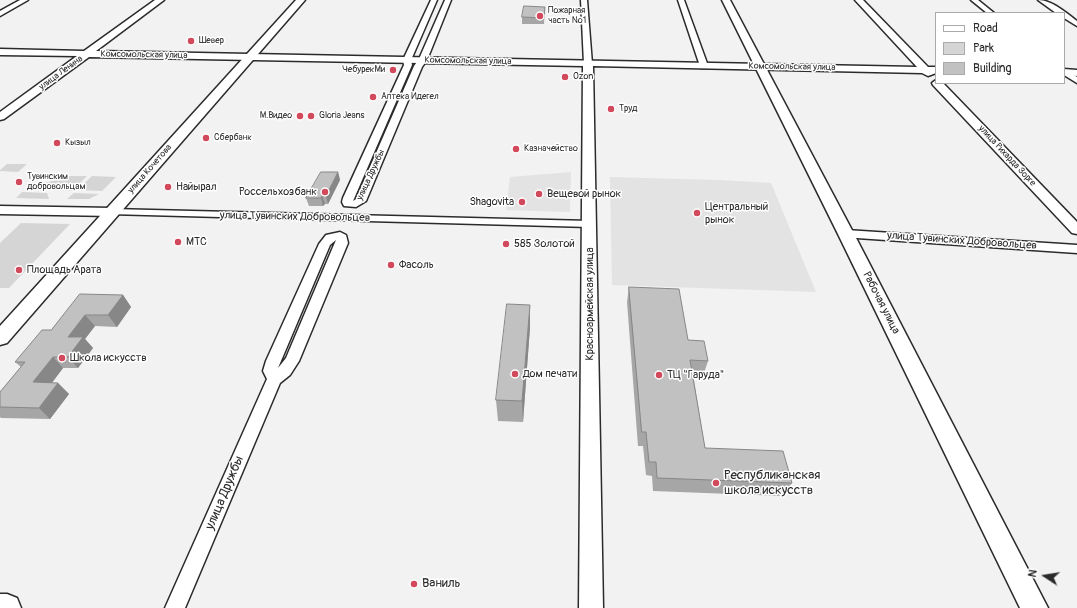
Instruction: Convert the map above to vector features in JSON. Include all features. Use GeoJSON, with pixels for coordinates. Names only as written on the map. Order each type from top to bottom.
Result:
{"type":"FeatureCollection","features":[{"type":"Feature","properties":{"kind":"main road","name":"улица Кочетова"},"geometry":{"type":"LineString","coordinates":[[0,338],[301,0]]}},
{"type":"Feature","properties":{"kind":"main road","name":"Рабочая улица"},"geometry":{"type":"LineString","coordinates":[[726,0],[759,67],[846,234],[1034,608]]}},
{"type":"Feature","properties":{"kind":"main road"},"geometry":{"type":"LineString","coordinates":[[0,608],[8,608]]}},
{"type":"Feature","properties":{"kind":"street"},"geometry":{"type":"LineString","coordinates":[[0,6],[12,0]]}},
{"type":"Feature","properties":{"kind":"street"},"geometry":{"type":"LineString","coordinates":[[0,14],[4,10],[25,0]]}},
{"type":"Feature","properties":{"kind":"street","name":"улица Ленина"},"geometry":{"type":"LineString","coordinates":[[0,117],[160,0]]}},
{"type":"Feature","properties":{"kind":"street","name":"Красноармейская улица"},"geometry":{"type":"LineString","coordinates":[[584,0],[588,64],[590,224],[591,608]]}},
{"type":"Feature","properties":{"kind":"street"},"geometry":{"type":"LineString","coordinates":[[681,0],[704,66]]}},
{"type":"Feature","properties":{"kind":"street","name":"улица Рихарда Зорге"},"geometry":{"type":"LineString","coordinates":[[858,0],[935,80]]}},
{"type":"Feature","properties":{"kind":"street"},"geometry":{"type":"LineString","coordinates":[[974,0],[990,12]]}},
{"type":"Feature","properties":{"kind":"street"},"geometry":{"type":"LineString","coordinates":[[1041,0],[1059,12]]}},
{"type":"Feature","properties":{"kind":"street"},"geometry":{"type":"LineString","coordinates":[[433,2],[447,2]]}},
{"type":"Feature","properties":{"kind":"street","name":"улица Дружбы"},"geometry":{"type":"LineString","coordinates":[[433,2],[407,60],[408,65],[347,203],[356,204],[361,201],[418,66],[423,60],[447,2]]}},
{"type":"Feature","properties":{"kind":"street"},"geometry":{"type":"LineString","coordinates":[[1065,16],[1077,24]]}},
{"type":"Feature","properties":{"kind":"street","name":"Комсомольская улица"},"geometry":{"type":"LineString","coordinates":[[0,52],[935,70]]}},
{"type":"Feature","properties":{"kind":"street"},"geometry":{"type":"LineString","coordinates":[[1065,72],[1077,73]]}},
{"type":"Feature","properties":{"kind":"street"},"geometry":{"type":"LineString","coordinates":[[1065,72],[1077,81]]}},
{"type":"Feature","properties":{"kind":"street","name":"улица Рихарда Зорге"},"geometry":{"type":"LineString","coordinates":[[939,84],[1077,230]]}},
{"type":"Feature","properties":{"kind":"street"},"geometry":{"type":"LineString","coordinates":[[369,152],[382,152]]}},
{"type":"Feature","properties":{"kind":"street","name":"улица Тувинских Добровольцев"},"geometry":{"type":"LineString","coordinates":[[0,210],[590,224]]}},
{"type":"Feature","properties":{"kind":"street","name":"улица Тувинских Добровольцев"},"geometry":{"type":"LineString","coordinates":[[846,234],[1077,249]]}},
{"type":"Feature","properties":{"kind":"street","name":"улица Дружбы"},"geometry":{"type":"LineString","coordinates":[[176,608],[274,379],[285,371],[292,361],[342,243],[342,238],[340,236],[330,238],[325,244],[272,361],[270,371],[274,379]]}},
{"type":"Feature","properties":{"kind":"shaded area","name":"Вещевой рынок"},"geometry":{"type":"Polygon","coordinates":[[[571,172],[570,212],[506,210],[510,177],[571,172]]]}},
{"type":"Feature","properties":{"kind":"shaded area","name":"Центральный рынок"},"geometry":{"type":"Polygon","coordinates":[[[610,177],[771,183],[816,292],[612,285],[610,177]]]}},
{"type":"Feature","properties":{"kind":"green space"},"geometry":{"type":"Polygon","coordinates":[[[7,164],[27,164],[18,172],[0,171],[7,164]]]}},
{"type":"Feature","properties":{"kind":"green space"},"geometry":{"type":"Polygon","coordinates":[[[69,176],[87,176],[72,191],[49,190],[45,183],[69,176]]]}},
{"type":"Feature","properties":{"kind":"green space"},"geometry":{"type":"Polygon","coordinates":[[[92,176],[116,177],[102,191],[77,190],[92,176]]]}},
{"type":"Feature","properties":{"kind":"green space"},"geometry":{"type":"Polygon","coordinates":[[[22,192],[47,193],[49,199],[16,198],[22,192]]]}},
{"type":"Feature","properties":{"kind":"green space"},"geometry":{"type":"Polygon","coordinates":[[[74,193],[99,194],[89,199],[67,199],[74,193]]]}},
{"type":"Feature","properties":{"kind":"green space"},"geometry":{"type":"Polygon","coordinates":[[[21,223],[70,224],[9,288],[0,288],[0,243],[21,223]]]}},
{"type":"Feature","properties":{"kind":"building"},"geometry":{"type":"Polygon","coordinates":[[[524,6],[545,7],[544,18],[522,17],[524,6]]]}},
{"type":"Feature","properties":{"kind":"building"},"geometry":{"type":"Polygon","coordinates":[[[321,172],[338,172],[326,196],[322,196],[321,198],[306,198],[321,172]]]}},
{"type":"Feature","properties":{"kind":"building"},"geometry":{"type":"Polygon","coordinates":[[[629,287],[679,289],[688,340],[704,341],[708,361],[690,360],[705,448],[783,451],[792,483],[657,478],[656,462],[649,462],[646,432],[642,432],[629,287]]]}},
{"type":"Feature","properties":{"kind":"building"},"geometry":{"type":"Polygon","coordinates":[[[80,294],[123,295],[108,315],[85,315],[68,337],[83,337],[68,357],[53,357],[33,382],[58,383],[39,408],[0,407],[0,392],[25,362],[15,362],[42,330],[51,330],[80,294]]]}},
{"type":"Feature","properties":{"kind":"building","name":"Дом печати"},"geometry":{"type":"Polygon","coordinates":[[[507,304],[530,305],[522,401],[496,400],[507,304]]]}},
{"type":"Feature","properties":{"kind":"place","name":"Пожарная часть №1"},"geometry":{"type":"Point","coordinates":[540,16]}},
{"type":"Feature","properties":{"kind":"place","name":"Шевер"},"geometry":{"type":"Point","coordinates":[191,41]}},
{"type":"Feature","properties":{"kind":"place","name":"ЧебурекМи"},"geometry":{"type":"Point","coordinates":[393,70]}},
{"type":"Feature","properties":{"kind":"place","name":"Ozon"},"geometry":{"type":"Point","coordinates":[565,77]}},
{"type":"Feature","properties":{"kind":"place","name":"Аптека Идегел"},"geometry":{"type":"Point","coordinates":[373,97]}},
{"type":"Feature","properties":{"kind":"place","name":"Труд"},"geometry":{"type":"Point","coordinates":[611,109]}},
{"type":"Feature","properties":{"kind":"place","name":"М.Видео"},"geometry":{"type":"Point","coordinates":[300,116]}},
{"type":"Feature","properties":{"kind":"place","name":"Gloria Jeans"},"geometry":{"type":"Point","coordinates":[311,116]}},
{"type":"Feature","properties":{"kind":"place","name":"Сбербанк"},"geometry":{"type":"Point","coordinates":[206,138]}},
{"type":"Feature","properties":{"kind":"place","name":"Кызыл"},"geometry":{"type":"Point","coordinates":[57,143]}},
{"type":"Feature","properties":{"kind":"place","name":"Казначейство"},"geometry":{"type":"Point","coordinates":[516,149]}},
{"type":"Feature","properties":{"kind":"place","name":"Тувинским добровольцам"},"geometry":{"type":"Point","coordinates":[19,182]}},
{"type":"Feature","properties":{"kind":"place","name":"Найырал"},"geometry":{"type":"Point","coordinates":[168,187]}},
{"type":"Feature","properties":{"kind":"place","name":"Россельхозбанк"},"geometry":{"type":"Point","coordinates":[325,192]}},
{"type":"Feature","properties":{"kind":"place","name":"Вещевой рынок"},"geometry":{"type":"Point","coordinates":[539,194]}},
{"type":"Feature","properties":{"kind":"place","name":"Shagovita"},"geometry":{"type":"Point","coordinates":[522,202]}},
{"type":"Feature","properties":{"kind":"place","name":"Центральный рынок"},"geometry":{"type":"Point","coordinates":[697,213]}},
{"type":"Feature","properties":{"kind":"place","name":"МТС"},"geometry":{"type":"Point","coordinates":[178,242]}},
{"type":"Feature","properties":{"kind":"place","name":"585 Золотой"},"geometry":{"type":"Point","coordinates":[506,244]}},
{"type":"Feature","properties":{"kind":"place","name":"Фасоль"},"geometry":{"type":"Point","coordinates":[391,265]}},
{"type":"Feature","properties":{"kind":"place","name":"Площадь Арата"},"geometry":{"type":"Point","coordinates":[19,270]}},
{"type":"Feature","properties":{"kind":"place","name":"Школа искусств"},"geometry":{"type":"Point","coordinates":[62,358]}},
{"type":"Feature","properties":{"kind":"place","name":"Дом печати"},"geometry":{"type":"Point","coordinates":[515,374]}},
{"type":"Feature","properties":{"kind":"place","name":"ТЦ \"Гаруда\""},"geometry":{"type":"Point","coordinates":[659,375]}},
{"type":"Feature","properties":{"kind":"place","name":"Республиканская школа искусств"},"geometry":{"type":"Point","coordinates":[716,483]}},
{"type":"Feature","properties":{"kind":"place","name":"Ваниль"},"geometry":{"type":"Point","coordinates":[414,584]}}]}
